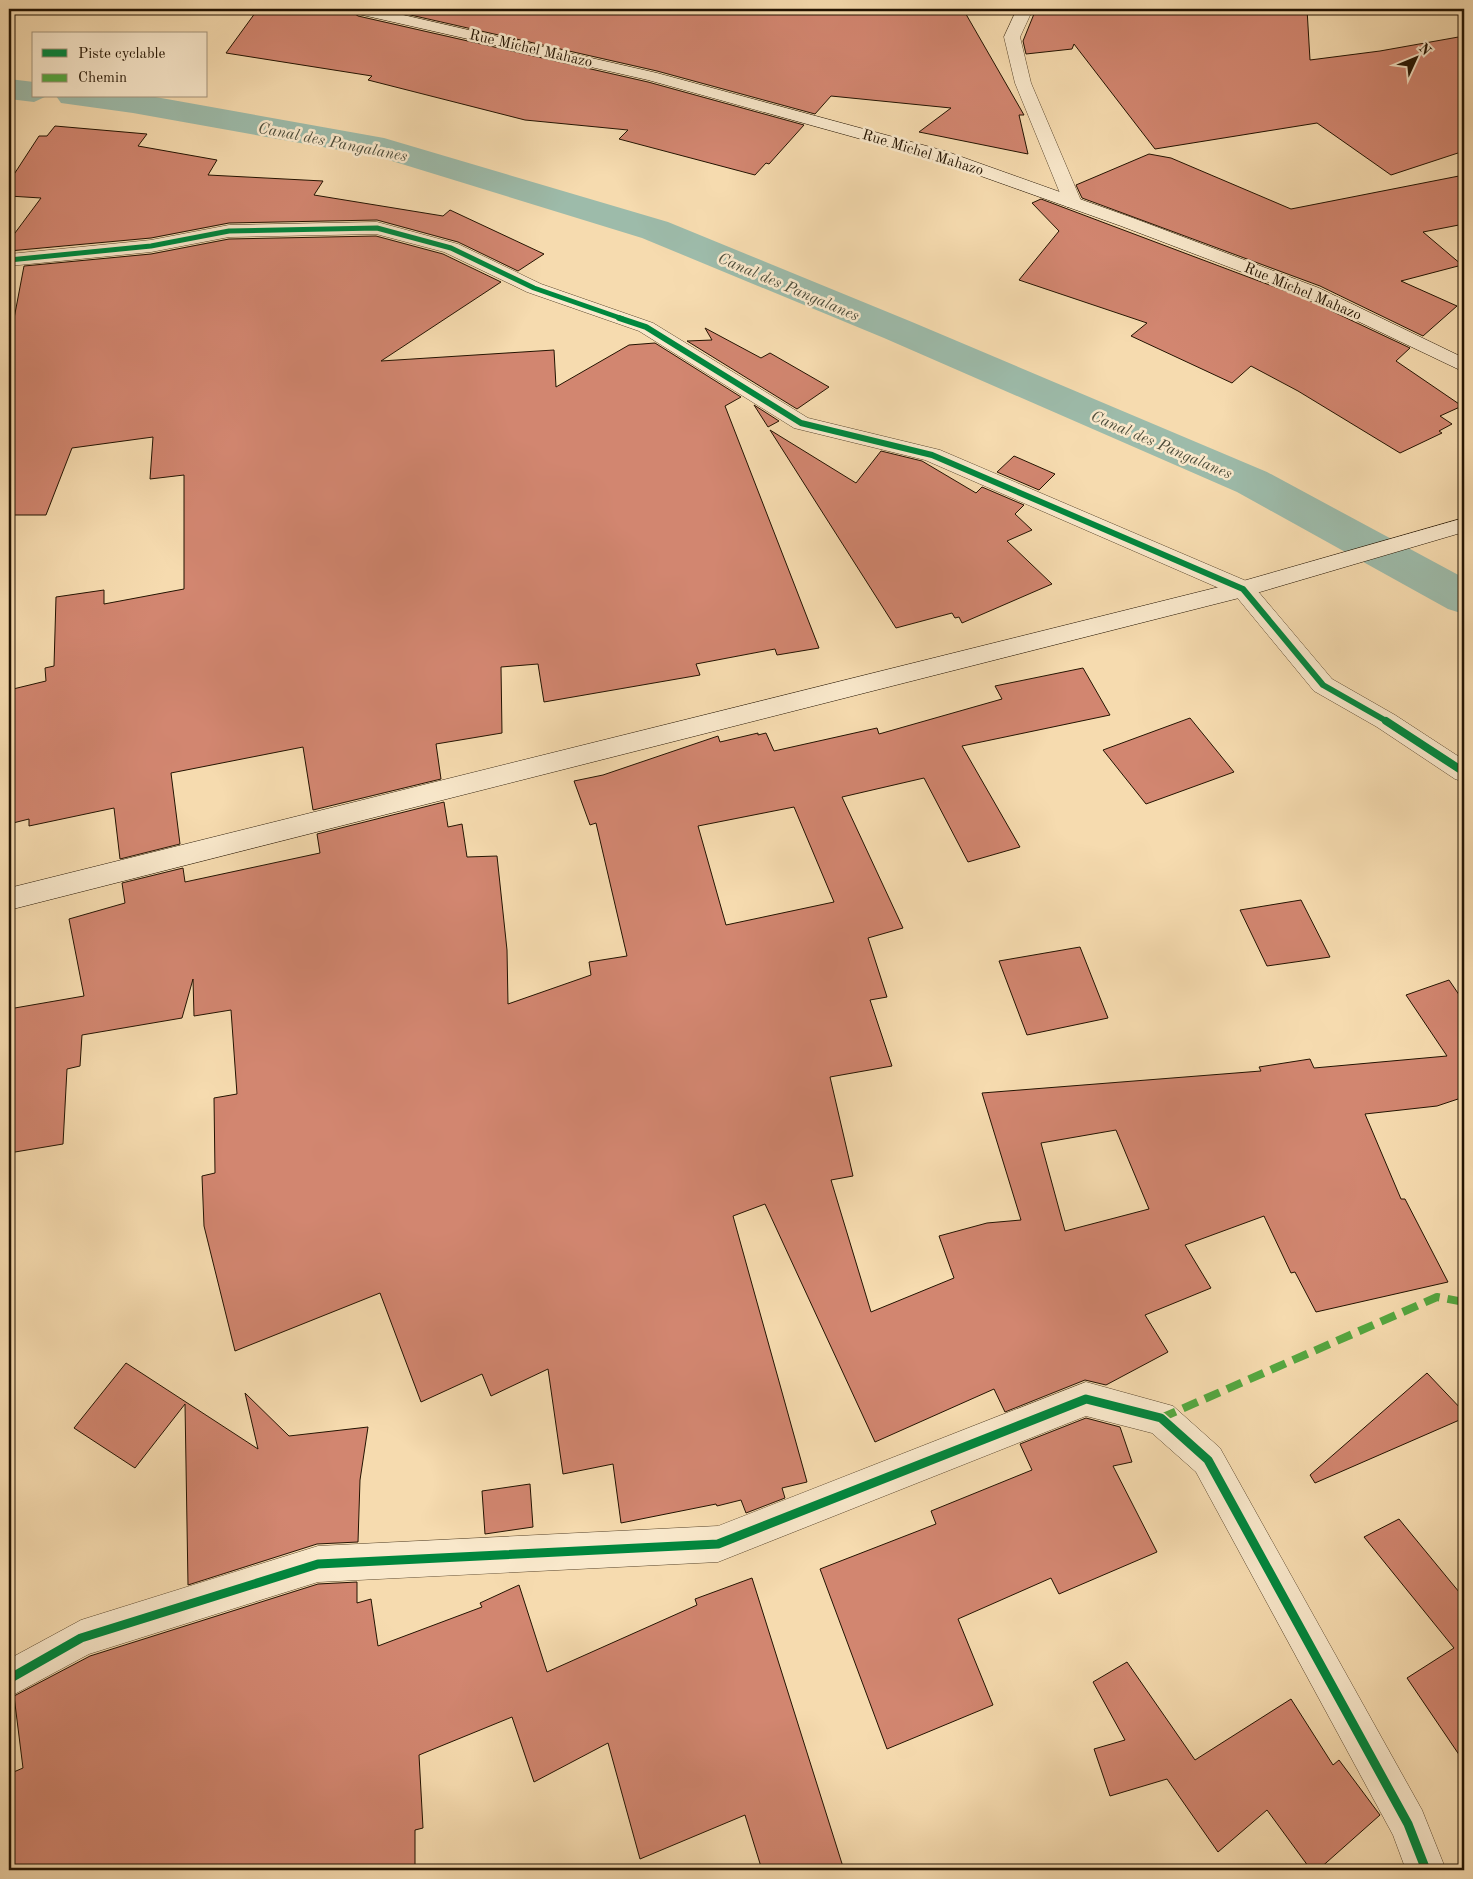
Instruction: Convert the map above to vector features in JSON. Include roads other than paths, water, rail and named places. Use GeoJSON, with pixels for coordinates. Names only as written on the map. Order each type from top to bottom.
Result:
{"type":"FeatureCollection","features":[{"type":"Feature","properties":{"kind":"street","name":"Rue Michel Mahazo"},"geometry":{"type":"LineString","coordinates":[[358,9],[642,74],[784,111],[939,155],[1073,202],[1312,292],[1464,366]]}},
{"type":"Feature","properties":{"kind":"street"},"geometry":{"type":"LineString","coordinates":[[1025,9],[1012,37],[1023,83],[1073,202]]}},
{"type":"Feature","properties":{"kind":"street"},"geometry":{"type":"LineString","coordinates":[[9,260],[151,246],[229,231],[377,228],[451,248],[534,288],[646,327],[801,423],[932,455],[1254,586],[1323,685],[1386,721],[1464,772]]}},
{"type":"Feature","properties":{"kind":"street"},"geometry":{"type":"LineString","coordinates":[[9,899],[1254,586],[1464,525]]}},
{"type":"Feature","properties":{"kind":"street"},"geometry":{"type":"LineString","coordinates":[[9,1679],[81,1638],[318,1564],[718,1544],[1086,1399],[1161,1418],[1208,1460],[1408,1824],[1426,1870]]}},
{"type":"Feature","properties":{"kind":"waterway","name":"Canal des Pangalanes"},"geometry":{"type":"LineString","coordinates":[[9,89],[32,92]]}},
{"type":"Feature","properties":{"kind":"waterway","name":"Canal des Pangalanes"},"geometry":{"type":"LineString","coordinates":[[89,98],[133,103],[384,148],[655,230],[898,330],[1252,482],[1464,598]]}}]}
